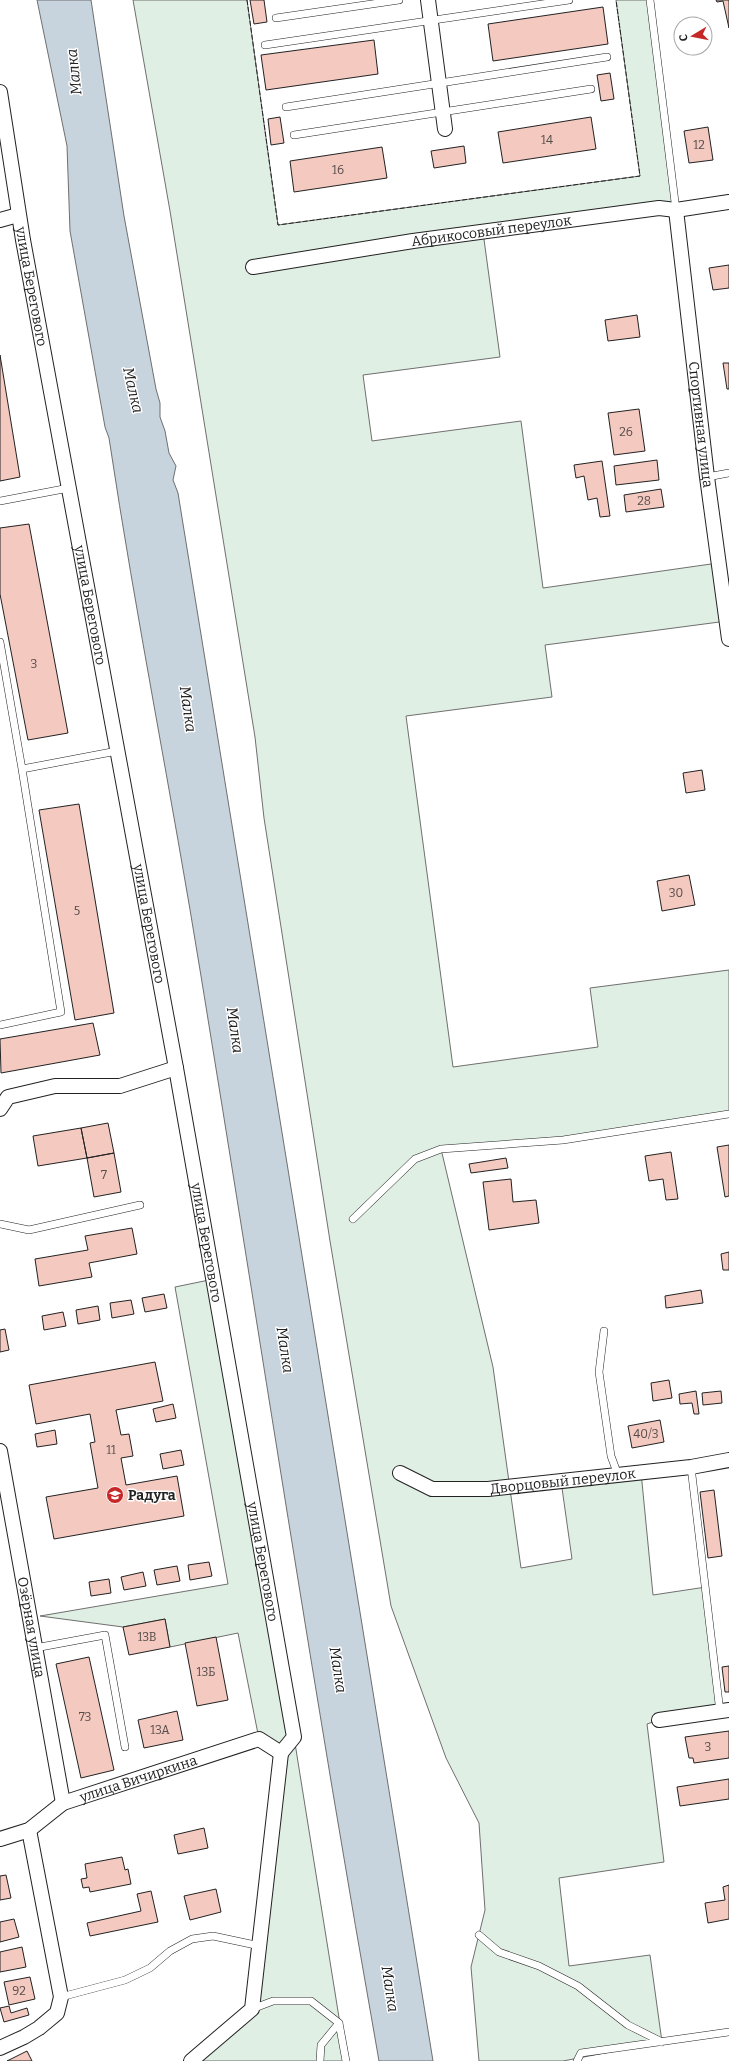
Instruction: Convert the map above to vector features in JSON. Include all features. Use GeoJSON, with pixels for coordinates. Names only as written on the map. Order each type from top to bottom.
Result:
{"type":"FeatureCollection","features":[{"type":"Feature","properties":{"kind":"street"},"geometry":{"type":"LineString","coordinates":[[428,0],[444,129]]}},
{"type":"Feature","properties":{"kind":"street","name":"улица Берегового"},"geometry":{"type":"LineString","coordinates":[[0,92],[18,215],[176,1068],[294,1737],[281,1752]]}},
{"type":"Feature","properties":{"kind":"street","name":"Абрикосовый переулок"},"geometry":{"type":"LineString","coordinates":[[253,267],[413,242],[658,208],[676,210],[729,202]]}},
{"type":"Feature","properties":{"kind":"street","name":"Спортивная улица"},"geometry":{"type":"LineString","coordinates":[[676,210],[707,477],[729,639]]}},
{"type":"Feature","properties":{"kind":"street"},"geometry":{"type":"LineString","coordinates":[[0,220],[18,215]]}},
{"type":"Feature","properties":{"kind":"street"},"geometry":{"type":"LineString","coordinates":[[0,1109],[4,1097],[55,1086],[120,1086],[176,1068]]}},
{"type":"Feature","properties":{"kind":"street","name":"Озёрная улица"},"geometry":{"type":"LineString","coordinates":[[0,1451],[63,1803]]}},
{"type":"Feature","properties":{"kind":"street","name":"Дворцовый переулок"},"geometry":{"type":"LineString","coordinates":[[400,1473],[432,1489],[488,1489],[691,1467],[729,1460]]}},
{"type":"Feature","properties":{"kind":"street"},"geometry":{"type":"LineString","coordinates":[[659,1720],[725,1711]]}},
{"type":"Feature","properties":{"kind":"street","name":"улица Вичиркина"},"geometry":{"type":"LineString","coordinates":[[0,1839],[29,1830],[63,1803],[259,1739],[281,1752]]}},
{"type":"Feature","properties":{"kind":"street"},"geometry":{"type":"LineString","coordinates":[[191,2061],[252,2009],[281,1752]]}},
{"type":"Feature","properties":{"kind":"street"},"geometry":{"type":"LineString","coordinates":[[0,2048],[24,2037],[38,2028],[57,2012],[61,1997],[29,1830]]}},
{"type":"Feature","properties":{"kind":"lane"},"geometry":{"type":"LineString","coordinates":[[276,18],[399,0]]}},
{"type":"Feature","properties":{"kind":"lane"},"geometry":{"type":"LineString","coordinates":[[265,45],[569,0]]}},
{"type":"Feature","properties":{"kind":"lane"},"geometry":{"type":"LineString","coordinates":[[650,0],[676,210]]}},
{"type":"Feature","properties":{"kind":"lane"},"geometry":{"type":"LineString","coordinates":[[286,106],[608,57]]}},
{"type":"Feature","properties":{"kind":"lane"},"geometry":{"type":"LineString","coordinates":[[294,135],[442,111],[591,90]]}},
{"type":"Feature","properties":{"kind":"lane"},"geometry":{"type":"LineString","coordinates":[[707,477],[729,473]]}},
{"type":"Feature","properties":{"kind":"lane"},"geometry":{"type":"LineString","coordinates":[[0,501],[69,488]]}},
{"type":"Feature","properties":{"kind":"lane"},"geometry":{"type":"LineString","coordinates":[[0,642],[61,1012],[0,1024]]}},
{"type":"Feature","properties":{"kind":"lane"},"geometry":{"type":"LineString","coordinates":[[22,769],[117,751]]}},
{"type":"Feature","properties":{"kind":"lane"},"geometry":{"type":"LineString","coordinates":[[353,1219],[415,1159],[441,1149],[563,1140],[729,1114]]}},
{"type":"Feature","properties":{"kind":"lane"},"geometry":{"type":"LineString","coordinates":[[0,1224],[29,1230],[140,1205]]}},
{"type":"Feature","properties":{"kind":"lane"},"geometry":{"type":"LineString","coordinates":[[604,1331],[599,1372],[611,1456],[618,1475]]}},
{"type":"Feature","properties":{"kind":"lane"},"geometry":{"type":"LineString","coordinates":[[691,1467],[725,1711]]}},
{"type":"Feature","properties":{"kind":"lane"},"geometry":{"type":"LineString","coordinates":[[35,1648],[105,1635],[125,1747]]}},
{"type":"Feature","properties":{"kind":"lane"},"geometry":{"type":"LineString","coordinates":[[479,1935],[499,1952],[539,1966],[578,1986],[628,2025],[662,2042]]}},
{"type":"Feature","properties":{"kind":"lane"},"geometry":{"type":"LineString","coordinates":[[61,1997],[125,1980],[150,1968],[170,1951],[192,1939],[213,1936],[260,1946]]}},
{"type":"Feature","properties":{"kind":"lane"},"geometry":{"type":"LineString","coordinates":[[252,2009],[273,2000],[312,2001],[339,2023],[346,2061]]}},
{"type":"Feature","properties":{"kind":"lane"},"geometry":{"type":"LineString","coordinates":[[320,2061],[321,2045],[339,2023]]}},
{"type":"Feature","properties":{"kind":"lane"},"geometry":{"type":"LineString","coordinates":[[578,2061],[581,2053],[729,2032]]}},
{"type":"Feature","properties":{"kind":"green space"},"geometry":{"type":"Polygon","coordinates":[[[133,0],[247,0],[278,225],[640,176],[616,0],[650,0],[676,210],[483,232],[500,357],[363,375],[372,441],[521,421],[543,588],[718,563],[727,621],[545,645],[552,697],[406,716],[453,1067],[598,1047],[590,988],[729,970],[729,1114],[563,1140],[441,1149],[493,1367],[521,1568],[572,1559],[561,1481],[641,1472],[653,1595],[706,1587],[720,1712],[659,1720],[647,1724],[664,1862],[559,1878],[569,1966],[650,1955],[662,2042],[563,2061],[479,2061],[471,1967],[485,1910],[479,1823],[446,1758],[391,1606],[330,1241],[264,818],[255,737],[170,211],[133,0]]]}},
{"type":"Feature","properties":{"kind":"green space"},"geometry":{"type":"Polygon","coordinates":[[[214,1279],[294,1737],[346,2061],[191,2061],[252,2009],[281,1753],[259,1739],[238,1633],[170,1647],[165,1619],[123,1627],[40,1616],[228,1584],[175,1287],[214,1279]]]}},
{"type":"Feature","properties":{"kind":"water","name":"Малка"},"geometry":{"type":"Polygon","coordinates":[[[37,0],[91,0],[124,216],[156,389],[160,403],[160,417],[165,431],[169,453],[176,466],[173,480],[178,493],[433,2061],[379,2061],[310,1654],[190,909],[109,438],[105,427],[70,231],[67,146],[37,0]]]}},
{"type":"Feature","properties":{"kind":"building"},"geometry":{"type":"Polygon","coordinates":[[[250,0],[264,0],[267,22],[254,24],[250,0]]]}},
{"type":"Feature","properties":{"kind":"building"},"geometry":{"type":"Polygon","coordinates":[[[716,0],[729,0],[729,28],[723,1],[717,2],[716,0]]]}},
{"type":"Feature","properties":{"kind":"building"},"geometry":{"type":"Polygon","coordinates":[[[603,7],[608,44],[493,61],[488,24],[603,7]]]}},
{"type":"Feature","properties":{"kind":"building"},"geometry":{"type":"Polygon","coordinates":[[[374,40],[378,74],[266,90],[261,55],[374,40]]]}},
{"type":"Feature","properties":{"kind":"building"},"geometry":{"type":"Polygon","coordinates":[[[610,73],[614,99],[601,101],[597,75],[610,73]]]}},
{"type":"Feature","properties":{"kind":"building"},"geometry":{"type":"Polygon","coordinates":[[[280,117],[284,143],[271,145],[268,119],[280,117]]]}},
{"type":"Feature","properties":{"kind":"building"},"geometry":{"type":"Polygon","coordinates":[[[591,117],[596,149],[503,163],[498,132],[591,117]]]}},
{"type":"Feature","properties":{"kind":"building"},"geometry":{"type":"Polygon","coordinates":[[[708,127],[713,160],[689,163],[684,131],[708,127]]]}},
{"type":"Feature","properties":{"kind":"building"},"geometry":{"type":"Polygon","coordinates":[[[464,146],[466,163],[434,168],[431,151],[464,146]]]}},
{"type":"Feature","properties":{"kind":"building"},"geometry":{"type":"Polygon","coordinates":[[[382,147],[387,178],[294,192],[290,161],[382,147]]]}},
{"type":"Feature","properties":{"kind":"building"},"geometry":{"type":"Polygon","coordinates":[[[729,265],[729,288],[713,290],[709,268],[729,265]]]}},
{"type":"Feature","properties":{"kind":"building"},"geometry":{"type":"Polygon","coordinates":[[[637,315],[640,337],[608,341],[605,320],[637,315]]]}},
{"type":"Feature","properties":{"kind":"building"},"geometry":{"type":"Polygon","coordinates":[[[0,355],[20,477],[0,481],[0,355]]]}},
{"type":"Feature","properties":{"kind":"building"},"geometry":{"type":"Polygon","coordinates":[[[723,363],[729,363],[729,389],[727,389],[723,363]]]}},
{"type":"Feature","properties":{"kind":"building"},"geometry":{"type":"Polygon","coordinates":[[[639,409],[645,451],[614,455],[608,413],[639,409]]]}},
{"type":"Feature","properties":{"kind":"building"},"geometry":{"type":"Polygon","coordinates":[[[657,460],[659,480],[616,485],[614,466],[657,460]]]}},
{"type":"Feature","properties":{"kind":"building"},"geometry":{"type":"Polygon","coordinates":[[[602,461],[610,516],[600,517],[597,498],[588,500],[584,476],[576,478],[574,465],[602,461]]]}},
{"type":"Feature","properties":{"kind":"building"},"geometry":{"type":"Polygon","coordinates":[[[661,489],[664,507],[626,512],[624,495],[661,489]]]}},
{"type":"Feature","properties":{"kind":"building"},"geometry":{"type":"Polygon","coordinates":[[[29,524],[68,733],[28,740],[0,594],[0,528],[29,524]]]}},
{"type":"Feature","properties":{"kind":"building"},"geometry":{"type":"Polygon","coordinates":[[[702,770],[705,790],[686,793],[683,773],[702,770]]]}},
{"type":"Feature","properties":{"kind":"building"},"geometry":{"type":"Polygon","coordinates":[[[79,804],[114,1013],[75,1020],[39,810],[79,804]]]}},
{"type":"Feature","properties":{"kind":"building"},"geometry":{"type":"Polygon","coordinates":[[[689,875],[695,905],[662,911],[657,881],[689,875]]]}},
{"type":"Feature","properties":{"kind":"building"},"geometry":{"type":"Polygon","coordinates":[[[93,1023],[100,1055],[1,1073],[0,1039],[93,1023]]]}},
{"type":"Feature","properties":{"kind":"building"},"geometry":{"type":"Polygon","coordinates":[[[108,1123],[114,1153],[87,1158],[81,1128],[108,1123]]]}},
{"type":"Feature","properties":{"kind":"building"},"geometry":{"type":"Polygon","coordinates":[[[81,1128],[87,1158],[38,1166],[33,1136],[81,1128]]]}},
{"type":"Feature","properties":{"kind":"building"},"geometry":{"type":"Polygon","coordinates":[[[729,1145],[729,1196],[725,1197],[717,1147],[729,1145]]]}},
{"type":"Feature","properties":{"kind":"building"},"geometry":{"type":"Polygon","coordinates":[[[671,1152],[678,1199],[666,1200],[663,1179],[649,1181],[645,1156],[671,1152]]]}},
{"type":"Feature","properties":{"kind":"building"},"geometry":{"type":"Polygon","coordinates":[[[114,1153],[121,1192],[94,1197],[87,1158],[114,1153]]]}},
{"type":"Feature","properties":{"kind":"building"},"geometry":{"type":"Polygon","coordinates":[[[506,1158],[508,1168],[471,1173],[469,1164],[506,1158]]]}},
{"type":"Feature","properties":{"kind":"building"},"geometry":{"type":"Polygon","coordinates":[[[511,1179],[513,1202],[536,1200],[539,1223],[489,1230],[483,1182],[511,1179]]]}},
{"type":"Feature","properties":{"kind":"building"},"geometry":{"type":"Polygon","coordinates":[[[132,1228],[137,1254],[89,1263],[92,1277],[39,1286],[35,1259],[88,1250],[85,1236],[132,1228]]]}},
{"type":"Feature","properties":{"kind":"building"},"geometry":{"type":"Polygon","coordinates":[[[729,1252],[729,1270],[723,1270],[721,1254],[729,1252]]]}},
{"type":"Feature","properties":{"kind":"building"},"geometry":{"type":"Polygon","coordinates":[[[701,1290],[703,1303],[666,1308],[665,1296],[701,1290]]]}},
{"type":"Feature","properties":{"kind":"building"},"geometry":{"type":"Polygon","coordinates":[[[164,1294],[167,1308],[145,1312],[142,1298],[164,1294]]]}},
{"type":"Feature","properties":{"kind":"building"},"geometry":{"type":"Polygon","coordinates":[[[131,1300],[134,1314],[112,1318],[110,1303],[131,1300]]]}},
{"type":"Feature","properties":{"kind":"building"},"geometry":{"type":"Polygon","coordinates":[[[98,1306],[100,1320],[78,1324],[76,1310],[98,1306]]]}},
{"type":"Feature","properties":{"kind":"building"},"geometry":{"type":"Polygon","coordinates":[[[63,1312],[66,1326],[44,1330],[42,1316],[63,1312]]]}},
{"type":"Feature","properties":{"kind":"building"},"geometry":{"type":"Polygon","coordinates":[[[5,1329],[9,1350],[0,1352],[0,1330],[5,1329]]]}},
{"type":"Feature","properties":{"kind":"building"},"geometry":{"type":"Polygon","coordinates":[[[155,1362],[163,1401],[116,1410],[121,1435],[129,1434],[133,1456],[121,1458],[126,1485],[177,1476],[184,1516],[54,1539],[46,1497],[98,1488],[90,1443],[95,1442],[90,1414],[36,1424],[29,1385],[155,1362]]]}},
{"type":"Feature","properties":{"kind":"building"},"geometry":{"type":"Polygon","coordinates":[[[669,1380],[672,1398],[653,1401],[651,1383],[669,1380]]]}},
{"type":"Feature","properties":{"kind":"building"},"geometry":{"type":"Polygon","coordinates":[[[696,1391],[699,1414],[694,1414],[692,1403],[680,1404],[679,1394],[696,1391]]]}},
{"type":"Feature","properties":{"kind":"building"},"geometry":{"type":"Polygon","coordinates":[[[721,1391],[722,1403],[703,1405],[702,1393],[721,1391]]]}},
{"type":"Feature","properties":{"kind":"building"},"geometry":{"type":"Polygon","coordinates":[[[173,1404],[176,1418],[156,1422],[153,1409],[173,1404]]]}},
{"type":"Feature","properties":{"kind":"building"},"geometry":{"type":"Polygon","coordinates":[[[660,1420],[664,1442],[632,1448],[628,1426],[660,1420]]]}},
{"type":"Feature","properties":{"kind":"building"},"geometry":{"type":"Polygon","coordinates":[[[55,1430],[57,1444],[37,1447],[35,1434],[55,1430]]]}},
{"type":"Feature","properties":{"kind":"building"},"geometry":{"type":"Polygon","coordinates":[[[181,1450],[184,1465],[163,1469],[160,1454],[181,1450]]]}},
{"type":"Feature","properties":{"kind":"building"},"geometry":{"type":"Polygon","coordinates":[[[714,1490],[722,1556],[708,1558],[700,1492],[714,1490]]]}},
{"type":"Feature","properties":{"kind":"building"},"geometry":{"type":"Polygon","coordinates":[[[209,1562],[212,1576],[190,1580],[188,1565],[209,1562]]]}},
{"type":"Feature","properties":{"kind":"building"},"geometry":{"type":"Polygon","coordinates":[[[177,1566],[180,1581],[157,1585],[154,1570],[177,1566]]]}},
{"type":"Feature","properties":{"kind":"building"},"geometry":{"type":"Polygon","coordinates":[[[143,1572],[146,1586],[124,1590],[121,1577],[143,1572]]]}},
{"type":"Feature","properties":{"kind":"building"},"geometry":{"type":"Polygon","coordinates":[[[109,1579],[111,1593],[91,1596],[89,1582],[109,1579]]]}},
{"type":"Feature","properties":{"kind":"building"},"geometry":{"type":"Polygon","coordinates":[[[165,1619],[170,1647],[129,1655],[123,1627],[165,1619]]]}},
{"type":"Feature","properties":{"kind":"building"},"geometry":{"type":"Polygon","coordinates":[[[216,1637],[228,1700],[197,1706],[185,1643],[216,1637]]]}},
{"type":"Feature","properties":{"kind":"building"},"geometry":{"type":"Polygon","coordinates":[[[89,1657],[114,1770],[81,1778],[56,1664],[89,1657]]]}},
{"type":"Feature","properties":{"kind":"building"},"geometry":{"type":"Polygon","coordinates":[[[729,1666],[729,1692],[725,1692],[722,1667],[729,1666]]]}},
{"type":"Feature","properties":{"kind":"building"},"geometry":{"type":"Polygon","coordinates":[[[177,1711],[183,1740],[144,1748],[138,1720],[177,1711]]]}},
{"type":"Feature","properties":{"kind":"building"},"geometry":{"type":"Polygon","coordinates":[[[729,1731],[729,1758],[694,1763],[693,1758],[689,1758],[685,1737],[729,1731]]]}},
{"type":"Feature","properties":{"kind":"building"},"geometry":{"type":"Polygon","coordinates":[[[729,1779],[729,1799],[680,1806],[677,1787],[729,1779]]]}},
{"type":"Feature","properties":{"kind":"building"},"geometry":{"type":"Polygon","coordinates":[[[204,1828],[208,1848],[178,1854],[174,1835],[204,1828]]]}},
{"type":"Feature","properties":{"kind":"building"},"geometry":{"type":"Polygon","coordinates":[[[122,1857],[125,1870],[128,1869],[131,1884],[90,1892],[89,1887],[83,1888],[81,1879],[87,1878],[85,1864],[122,1857]]]}},
{"type":"Feature","properties":{"kind":"building"},"geometry":{"type":"Polygon","coordinates":[[[6,1875],[11,1898],[0,1900],[0,1876],[6,1875]]]}},
{"type":"Feature","properties":{"kind":"building"},"geometry":{"type":"Polygon","coordinates":[[[729,1885],[729,1919],[708,1923],[705,1903],[725,1900],[723,1887],[729,1885]]]}},
{"type":"Feature","properties":{"kind":"building"},"geometry":{"type":"Polygon","coordinates":[[[216,1889],[221,1912],[190,1920],[184,1896],[216,1889]]]}},
{"type":"Feature","properties":{"kind":"building"},"geometry":{"type":"Polygon","coordinates":[[[151,1891],[158,1922],[90,1936],[87,1923],[141,1911],[137,1894],[151,1891]]]}},
{"type":"Feature","properties":{"kind":"building"},"geometry":{"type":"Polygon","coordinates":[[[14,1919],[19,1937],[0,1942],[0,1922],[14,1919]]]}},
{"type":"Feature","properties":{"kind":"building"},"geometry":{"type":"Polygon","coordinates":[[[22,1947],[26,1967],[0,1972],[0,1952],[22,1947]]]}},
{"type":"Feature","properties":{"kind":"building"},"geometry":{"type":"Polygon","coordinates":[[[30,1977],[35,1999],[9,2005],[4,1982],[30,1977]]]}},
{"type":"Feature","properties":{"kind":"building"},"geometry":{"type":"Polygon","coordinates":[[[9,2006],[11,2013],[27,2008],[29,2015],[4,2022],[0,2008],[9,2006]]]}},
{"type":"Feature","properties":{"kind":"building"},"geometry":{"type":"Polygon","coordinates":[[[27,2051],[32,2061],[7,2061],[27,2051]]]}},
{"type":"Feature","properties":{"kind":"fence"},"geometry":{"type":"LineString","coordinates":[[247,0],[278,225],[640,176],[616,0]]}},
{"type":"Feature","properties":{"kind":"place","name":"Радуга"},"geometry":{"type":"Point","coordinates":[115,1495]}}]}
